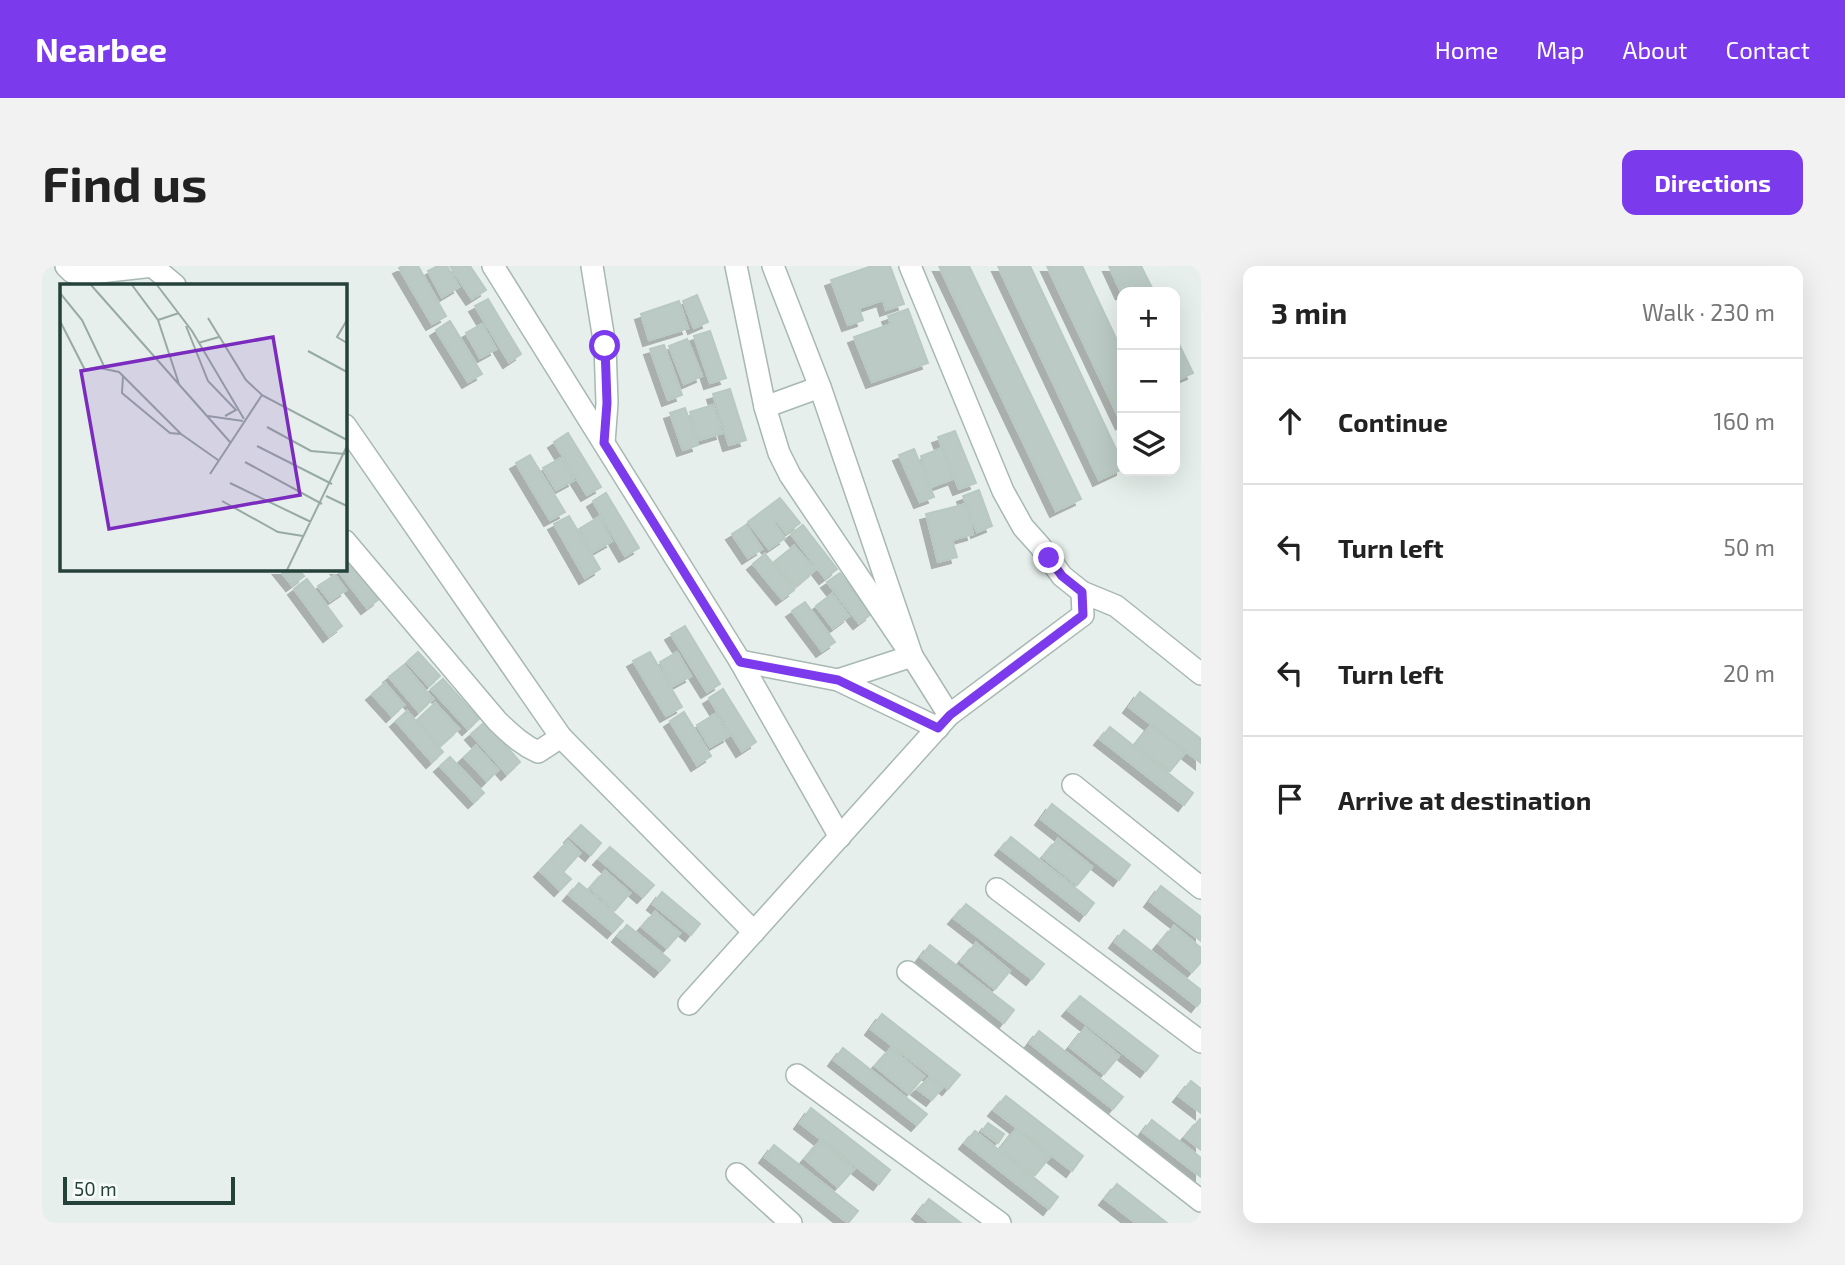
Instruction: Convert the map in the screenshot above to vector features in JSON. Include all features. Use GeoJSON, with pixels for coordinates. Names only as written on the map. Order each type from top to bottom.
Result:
{"type":"FeatureCollection","features":[{"type":"Feature","properties":{"kind":"street"},"geometry":{"type":"LineString","coordinates":[[66,266],[72,272],[82,274],[153,266],[174,284]]}},
{"type":"Feature","properties":{"kind":"street"},"geometry":{"type":"LineString","coordinates":[[493,266],[740,662],[839,837]]}},
{"type":"Feature","properties":{"kind":"street"},"geometry":{"type":"LineString","coordinates":[[592,266],[605,346],[607,403],[604,443]]}},
{"type":"Feature","properties":{"kind":"street"},"geometry":{"type":"LineString","coordinates":[[736,266],[765,407],[779,453],[790,475],[912,656]]}},
{"type":"Feature","properties":{"kind":"street"},"geometry":{"type":"LineString","coordinates":[[773,266],[820,387],[912,656],[944,721]]}},
{"type":"Feature","properties":{"kind":"street"},"geometry":{"type":"LineString","coordinates":[[910,266],[1003,491],[1023,527],[1062,576],[1082,592],[1116,606],[1201,674]]}},
{"type":"Feature","properties":{"kind":"street"},"geometry":{"type":"LineString","coordinates":[[765,407],[820,387]]}},
{"type":"Feature","properties":{"kind":"street"},"geometry":{"type":"LineString","coordinates":[[346,426],[561,737],[754,932]]}},
{"type":"Feature","properties":{"kind":"street"},"geometry":{"type":"LineString","coordinates":[[346,542],[498,722],[516,739],[538,752],[561,737]]}},
{"type":"Feature","properties":{"kind":"street"},"geometry":{"type":"LineString","coordinates":[[1082,592],[1083,615]]}},
{"type":"Feature","properties":{"kind":"street"},"geometry":{"type":"LineString","coordinates":[[689,1004],[944,721],[1083,615],[1116,606]]}},
{"type":"Feature","properties":{"kind":"street"},"geometry":{"type":"LineString","coordinates":[[838,680],[912,656]]}},
{"type":"Feature","properties":{"kind":"street"},"geometry":{"type":"LineString","coordinates":[[740,662],[838,680],[944,721]]}},
{"type":"Feature","properties":{"kind":"street"},"geometry":{"type":"LineString","coordinates":[[1073,785],[1201,888]]}},
{"type":"Feature","properties":{"kind":"street"},"geometry":{"type":"LineString","coordinates":[[997,889],[1201,1042]]}},
{"type":"Feature","properties":{"kind":"street"},"geometry":{"type":"LineString","coordinates":[[908,972],[1201,1201]]}},
{"type":"Feature","properties":{"kind":"street"},"geometry":{"type":"LineString","coordinates":[[797,1075],[1000,1223]]}},
{"type":"Feature","properties":{"kind":"street"},"geometry":{"type":"LineString","coordinates":[[737,1174],[791,1223]]}},
{"type":"Feature","properties":{"kind":"building"},"geometry":{"type":"Polygon","coordinates":[[[418,266],[446,316],[432,324],[399,268],[418,266]]]}},
{"type":"Feature","properties":{"kind":"building"},"geometry":{"type":"Polygon","coordinates":[[[438,266],[447,266],[459,287],[442,297],[428,271],[438,266]]]}},
{"type":"Feature","properties":{"kind":"building"},"geometry":{"type":"Polygon","coordinates":[[[450,266],[470,266],[486,290],[472,299],[450,266]]]}},
{"type":"Feature","properties":{"kind":"building"},"geometry":{"type":"Polygon","coordinates":[[[872,266],[890,266],[904,304],[886,310],[883,300],[859,308],[863,320],[848,325],[831,280],[872,266]]]}},
{"type":"Feature","properties":{"kind":"building"},"geometry":{"type":"Polygon","coordinates":[[[939,266],[969,266],[1081,499],[1056,511],[939,266]]]}},
{"type":"Feature","properties":{"kind":"building"},"geometry":{"type":"Polygon","coordinates":[[[998,266],[1030,266],[1117,451],[1117,471],[1099,480],[998,266]]]}},
{"type":"Feature","properties":{"kind":"building"},"geometry":{"type":"Polygon","coordinates":[[[1047,266],[1082,266],[1117,340],[1117,413],[1047,266]]]}},
{"type":"Feature","properties":{"kind":"building"},"geometry":{"type":"Polygon","coordinates":[[[1109,266],[1141,266],[1152,287],[1119,287],[1109,266]]]}},
{"type":"Feature","properties":{"kind":"building"},"geometry":{"type":"Polygon","coordinates":[[[697,295],[708,322],[694,328],[683,301],[697,295]]]}},
{"type":"Feature","properties":{"kind":"building"},"geometry":{"type":"Polygon","coordinates":[[[488,299],[521,354],[509,362],[475,306],[488,299]]]}},
{"type":"Feature","properties":{"kind":"building"},"geometry":{"type":"Polygon","coordinates":[[[679,301],[688,328],[649,340],[641,314],[679,301]]]}},
{"type":"Feature","properties":{"kind":"building"},"geometry":{"type":"Polygon","coordinates":[[[908,309],[928,363],[872,382],[854,337],[891,324],[888,316],[908,309]]]}},
{"type":"Feature","properties":{"kind":"building"},"geometry":{"type":"Polygon","coordinates":[[[450,321],[482,374],[468,382],[436,330],[450,321]]]}},
{"type":"Feature","properties":{"kind":"building"},"geometry":{"type":"Polygon","coordinates":[[[482,324],[496,349],[480,358],[466,333],[482,324]]]}},
{"type":"Feature","properties":{"kind":"building"},"geometry":{"type":"Polygon","coordinates":[[[710,331],[726,378],[710,383],[694,336],[710,331]]]}},
{"type":"Feature","properties":{"kind":"building"},"geometry":{"type":"Polygon","coordinates":[[[687,339],[702,376],[684,384],[669,346],[687,339]]]}},
{"type":"Feature","properties":{"kind":"building"},"geometry":{"type":"Polygon","coordinates":[[[664,345],[682,395],[668,400],[650,349],[664,345]]]}},
{"type":"Feature","properties":{"kind":"building"},"geometry":{"type":"Polygon","coordinates":[[[1180,346],[1193,373],[1180,379],[1180,346]]]}},
{"type":"Feature","properties":{"kind":"building"},"geometry":{"type":"Polygon","coordinates":[[[730,389],[746,440],[729,445],[713,394],[730,389]]]}},
{"type":"Feature","properties":{"kind":"building"},"geometry":{"type":"Polygon","coordinates":[[[713,405],[722,433],[699,440],[690,412],[713,405]]]}},
{"type":"Feature","properties":{"kind":"building"},"geometry":{"type":"Polygon","coordinates":[[[685,408],[698,445],[683,450],[670,413],[685,408]]]}},
{"type":"Feature","properties":{"kind":"building"},"geometry":{"type":"Polygon","coordinates":[[[955,431],[976,483],[959,489],[938,437],[955,431]]]}},
{"type":"Feature","properties":{"kind":"building"},"geometry":{"type":"Polygon","coordinates":[[[568,433],[601,487],[587,495],[554,442],[568,433]]]}},
{"type":"Feature","properties":{"kind":"building"},"geometry":{"type":"Polygon","coordinates":[[[942,448],[953,479],[931,487],[921,456],[942,448]]]}},
{"type":"Feature","properties":{"kind":"building"},"geometry":{"type":"Polygon","coordinates":[[[914,449],[934,497],[920,502],[899,455],[914,449]]]}},
{"type":"Feature","properties":{"kind":"building"},"geometry":{"type":"Polygon","coordinates":[[[530,455],[565,512],[550,520],[516,463],[530,455]]]}},
{"type":"Feature","properties":{"kind":"building"},"geometry":{"type":"Polygon","coordinates":[[[561,458],[574,480],[556,490],[543,468],[561,458]]]}},
{"type":"Feature","properties":{"kind":"building"},"geometry":{"type":"Polygon","coordinates":[[[979,490],[992,526],[977,532],[963,496],[979,490]]]}},
{"type":"Feature","properties":{"kind":"building"},"geometry":{"type":"Polygon","coordinates":[[[606,493],[639,548],[625,556],[593,501],[606,493]]]}},
{"type":"Feature","properties":{"kind":"building"},"geometry":{"type":"Polygon","coordinates":[[[780,498],[800,523],[786,533],[777,521],[774,523],[785,538],[769,549],[748,522],[780,498]]]}},
{"type":"Feature","properties":{"kind":"building"},"geometry":{"type":"Polygon","coordinates":[[[966,504],[973,534],[952,540],[957,557],[938,562],[926,514],[966,504]]]}},
{"type":"Feature","properties":{"kind":"building"},"geometry":{"type":"Polygon","coordinates":[[[569,516],[600,569],[585,578],[554,524],[569,516]]]}},
{"type":"Feature","properties":{"kind":"building"},"geometry":{"type":"Polygon","coordinates":[[[599,517],[612,541],[593,552],[579,529],[599,517]]]}},
{"type":"Feature","properties":{"kind":"building"},"geometry":{"type":"Polygon","coordinates":[[[746,525],[762,549],[748,558],[732,534],[746,525]]]}},
{"type":"Feature","properties":{"kind":"building"},"geometry":{"type":"Polygon","coordinates":[[[803,525],[837,569],[825,578],[791,534],[803,525]]]}},
{"type":"Feature","properties":{"kind":"building"},"geometry":{"type":"Polygon","coordinates":[[[794,546],[815,570],[795,587],[774,562],[794,546]]]}},
{"type":"Feature","properties":{"kind":"building"},"geometry":{"type":"Polygon","coordinates":[[[765,554],[794,590],[782,599],[753,564],[765,554]]]}},
{"type":"Feature","properties":{"kind":"building"},"geometry":{"type":"Polygon","coordinates":[[[346,555],[379,599],[367,608],[338,570],[346,570],[346,555]]]}},
{"type":"Feature","properties":{"kind":"building"},"geometry":{"type":"Polygon","coordinates":[[[280,570],[299,570],[304,576],[292,585],[280,570]]]}},
{"type":"Feature","properties":{"kind":"building"},"geometry":{"type":"Polygon","coordinates":[[[840,573],[871,614],[859,623],[827,582],[840,573]]]}},
{"type":"Feature","properties":{"kind":"building"},"geometry":{"type":"Polygon","coordinates":[[[335,575],[346,590],[330,601],[318,586],[335,575]]]}},
{"type":"Feature","properties":{"kind":"building"},"geometry":{"type":"Polygon","coordinates":[[[307,579],[342,626],[329,636],[294,589],[307,579]]]}},
{"type":"Feature","properties":{"kind":"building"},"geometry":{"type":"Polygon","coordinates":[[[832,594],[849,616],[833,628],[816,606],[832,594]]]}},
{"type":"Feature","properties":{"kind":"building"},"geometry":{"type":"Polygon","coordinates":[[[805,602],[835,642],[822,651],[792,611],[805,602]]]}},
{"type":"Feature","properties":{"kind":"building"},"geometry":{"type":"Polygon","coordinates":[[[685,626],[720,684],[707,692],[671,634],[685,626]]]}},
{"type":"Feature","properties":{"kind":"building"},"geometry":{"type":"Polygon","coordinates":[[[418,652],[440,676],[429,686],[407,662],[418,652]]]}},
{"type":"Feature","properties":{"kind":"building"},"geometry":{"type":"Polygon","coordinates":[[[650,652],[682,707],[666,716],[633,661],[650,652]]]}},
{"type":"Feature","properties":{"kind":"building"},"geometry":{"type":"Polygon","coordinates":[[[677,652],[691,676],[673,686],[660,662],[677,652]]]}},
{"type":"Feature","properties":{"kind":"building"},"geometry":{"type":"Polygon","coordinates":[[[404,665],[433,699],[419,712],[389,677],[404,665]]]}},
{"type":"Feature","properties":{"kind":"building"},"geometry":{"type":"Polygon","coordinates":[[[443,679],[479,719],[468,729],[431,689],[443,679]]]}},
{"type":"Feature","properties":{"kind":"building"},"geometry":{"type":"Polygon","coordinates":[[[385,683],[404,705],[392,716],[372,694],[385,683]]]}},
{"type":"Feature","properties":{"kind":"building"},"geometry":{"type":"Polygon","coordinates":[[[723,689],[756,742],[742,751],[709,698],[723,689]]]}},
{"type":"Feature","properties":{"kind":"building"},"geometry":{"type":"Polygon","coordinates":[[[1140,692],[1201,739],[1201,763],[1129,707],[1140,692]]]}},
{"type":"Feature","properties":{"kind":"building"},"geometry":{"type":"Polygon","coordinates":[[[435,703],[459,729],[441,745],[417,720],[435,703]]]}},
{"type":"Feature","properties":{"kind":"building"},"geometry":{"type":"Polygon","coordinates":[[[407,711],[443,752],[432,762],[396,721],[407,711]]]}},
{"type":"Feature","properties":{"kind":"building"},"geometry":{"type":"Polygon","coordinates":[[[684,712],[711,756],[697,765],[670,721],[684,712]]]}},
{"type":"Feature","properties":{"kind":"building"},"geometry":{"type":"Polygon","coordinates":[[[715,714],[729,736],[710,747],[697,725],[715,714]]]}},
{"type":"Feature","properties":{"kind":"building"},"geometry":{"type":"Polygon","coordinates":[[[485,722],[520,762],[507,774],[471,734],[485,722]]]}},
{"type":"Feature","properties":{"kind":"building"},"geometry":{"type":"Polygon","coordinates":[[[1151,725],[1185,753],[1170,771],[1136,744],[1151,725]]]}},
{"type":"Feature","properties":{"kind":"building"},"geometry":{"type":"Polygon","coordinates":[[[1110,727],[1193,793],[1184,805],[1100,739],[1110,727]]]}},
{"type":"Feature","properties":{"kind":"building"},"geometry":{"type":"Polygon","coordinates":[[[476,746],[498,770],[487,781],[464,757],[476,746]]]}},
{"type":"Feature","properties":{"kind":"building"},"geometry":{"type":"Polygon","coordinates":[[[450,757],[484,793],[474,802],[440,766],[450,757]]]}},
{"type":"Feature","properties":{"kind":"building"},"geometry":{"type":"Polygon","coordinates":[[[1052,804],[1130,865],[1119,880],[1041,819],[1052,804]]]}},
{"type":"Feature","properties":{"kind":"building"},"geometry":{"type":"Polygon","coordinates":[[[581,825],[601,843],[591,855],[570,837],[581,825]]]}},
{"type":"Feature","properties":{"kind":"building"},"geometry":{"type":"Polygon","coordinates":[[[1011,837],[1094,903],[1085,915],[1001,849],[1011,837]]]}},
{"type":"Feature","properties":{"kind":"building"},"geometry":{"type":"Polygon","coordinates":[[[1058,839],[1092,867],[1077,885],[1043,857],[1058,839]]]}},
{"type":"Feature","properties":{"kind":"building"},"geometry":{"type":"Polygon","coordinates":[[[568,841],[580,853],[563,872],[571,879],[560,890],[540,871],[568,841]]]}},
{"type":"Feature","properties":{"kind":"building"},"geometry":{"type":"Polygon","coordinates":[[[610,847],[654,885],[643,897],[599,859],[610,847]]]}},
{"type":"Feature","properties":{"kind":"building"},"geometry":{"type":"Polygon","coordinates":[[[605,871],[630,893],[615,910],[590,888],[605,871]]]}},
{"type":"Feature","properties":{"kind":"building"},"geometry":{"type":"Polygon","coordinates":[[[579,883],[623,921],[613,932],[569,895],[579,883]]]}},
{"type":"Feature","properties":{"kind":"building"},"geometry":{"type":"Polygon","coordinates":[[[1161,886],[1201,917],[1201,941],[1150,901],[1161,886]]]}},
{"type":"Feature","properties":{"kind":"building"},"geometry":{"type":"Polygon","coordinates":[[[662,892],[700,924],[691,935],[653,904],[662,892]]]}},
{"type":"Feature","properties":{"kind":"building"},"geometry":{"type":"Polygon","coordinates":[[[966,904],[1044,964],[1032,979],[954,918],[966,904]]]}},
{"type":"Feature","properties":{"kind":"building"},"geometry":{"type":"Polygon","coordinates":[[[655,912],[680,933],[667,948],[642,927],[655,912]]]}},
{"type":"Feature","properties":{"kind":"building"},"geometry":{"type":"Polygon","coordinates":[[[627,925],[670,960],[660,971],[618,936],[627,925]]]}},
{"type":"Feature","properties":{"kind":"building"},"geometry":{"type":"Polygon","coordinates":[[[1174,926],[1201,948],[1201,962],[1192,972],[1159,944],[1174,926]]]}},
{"type":"Feature","properties":{"kind":"building"},"geometry":{"type":"Polygon","coordinates":[[[1124,930],[1201,990],[1201,1001],[1197,1006],[1115,942],[1124,930]]]}},
{"type":"Feature","properties":{"kind":"building"},"geometry":{"type":"Polygon","coordinates":[[[976,943],[1010,971],[995,989],[961,961],[976,943]]]}},
{"type":"Feature","properties":{"kind":"building"},"geometry":{"type":"Polygon","coordinates":[[[930,945],[1014,1010],[1004,1023],[921,957],[930,945]]]}},
{"type":"Feature","properties":{"kind":"building"},"geometry":{"type":"Polygon","coordinates":[[[1080,996],[1158,1056],[1146,1071],[1068,1010],[1080,996]]]}},
{"type":"Feature","properties":{"kind":"building"},"geometry":{"type":"Polygon","coordinates":[[[882,1014],[960,1075],[948,1089],[871,1029],[882,1014]]]}},
{"type":"Feature","properties":{"kind":"building"},"geometry":{"type":"Polygon","coordinates":[[[1085,1028],[1119,1056],[1104,1074],[1070,1047],[1085,1028]]]}},
{"type":"Feature","properties":{"kind":"building"},"geometry":{"type":"Polygon","coordinates":[[[1039,1031],[1123,1097],[1113,1109],[1030,1043],[1039,1031]]]}},
{"type":"Feature","properties":{"kind":"building"},"geometry":{"type":"Polygon","coordinates":[[[843,1048],[927,1114],[917,1125],[834,1060],[843,1048]]]}},
{"type":"Feature","properties":{"kind":"building"},"geometry":{"type":"Polygon","coordinates":[[[891,1048],[924,1076],[909,1094],[875,1066],[891,1048]]]}},
{"type":"Feature","properties":{"kind":"building"},"geometry":{"type":"Polygon","coordinates":[[[929,1078],[942,1088],[932,1100],[917,1089],[929,1078]]]}},
{"type":"Feature","properties":{"kind":"building"},"geometry":{"type":"Polygon","coordinates":[[[1191,1081],[1201,1089],[1201,1113],[1179,1096],[1191,1081]]]}},
{"type":"Feature","properties":{"kind":"building"},"geometry":{"type":"Polygon","coordinates":[[[1006,1096],[1083,1156],[1072,1171],[994,1110],[1006,1096]]]}},
{"type":"Feature","properties":{"kind":"building"},"geometry":{"type":"Polygon","coordinates":[[[811,1108],[890,1170],[879,1184],[800,1123],[811,1108]]]}},
{"type":"Feature","properties":{"kind":"building"},"geometry":{"type":"Polygon","coordinates":[[[1152,1120],[1201,1158],[1201,1177],[1143,1132],[1152,1120]]]}},
{"type":"Feature","properties":{"kind":"building"},"geometry":{"type":"Polygon","coordinates":[[[1201,1120],[1201,1150],[1185,1137],[1201,1120]]]}},
{"type":"Feature","properties":{"kind":"building"},"geometry":{"type":"Polygon","coordinates":[[[988,1123],[1004,1134],[998,1143],[982,1131],[988,1123]]]}},
{"type":"Feature","properties":{"kind":"building"},"geometry":{"type":"Polygon","coordinates":[[[1016,1129],[1050,1157],[1035,1175],[1001,1148],[1016,1129]]]}},
{"type":"Feature","properties":{"kind":"building"},"geometry":{"type":"Polygon","coordinates":[[[975,1131],[1058,1197],[1049,1209],[965,1143],[975,1131]]]}},
{"type":"Feature","properties":{"kind":"building"},"geometry":{"type":"Polygon","coordinates":[[[820,1141],[854,1169],[838,1187],[805,1159],[820,1141]]]}},
{"type":"Feature","properties":{"kind":"building"},"geometry":{"type":"Polygon","coordinates":[[[774,1145],[858,1211],[848,1223],[765,1157],[774,1145]]]}},
{"type":"Feature","properties":{"kind":"building"},"geometry":{"type":"Polygon","coordinates":[[[1117,1184],[1167,1223],[1136,1223],[1105,1199],[1117,1184]]]}},
{"type":"Feature","properties":{"kind":"building"},"geometry":{"type":"Polygon","coordinates":[[[929,1199],[961,1223],[930,1223],[918,1213],[929,1199]]]}},
{"type":"Feature","properties":{"kind":"route"},"geometry":{"type":"LineString","coordinates":[[605,346],[607,403],[604,443],[740,662],[838,680],[938,728],[950,715],[1083,615],[1082,592],[1062,576],[1049,558]]}}]}
